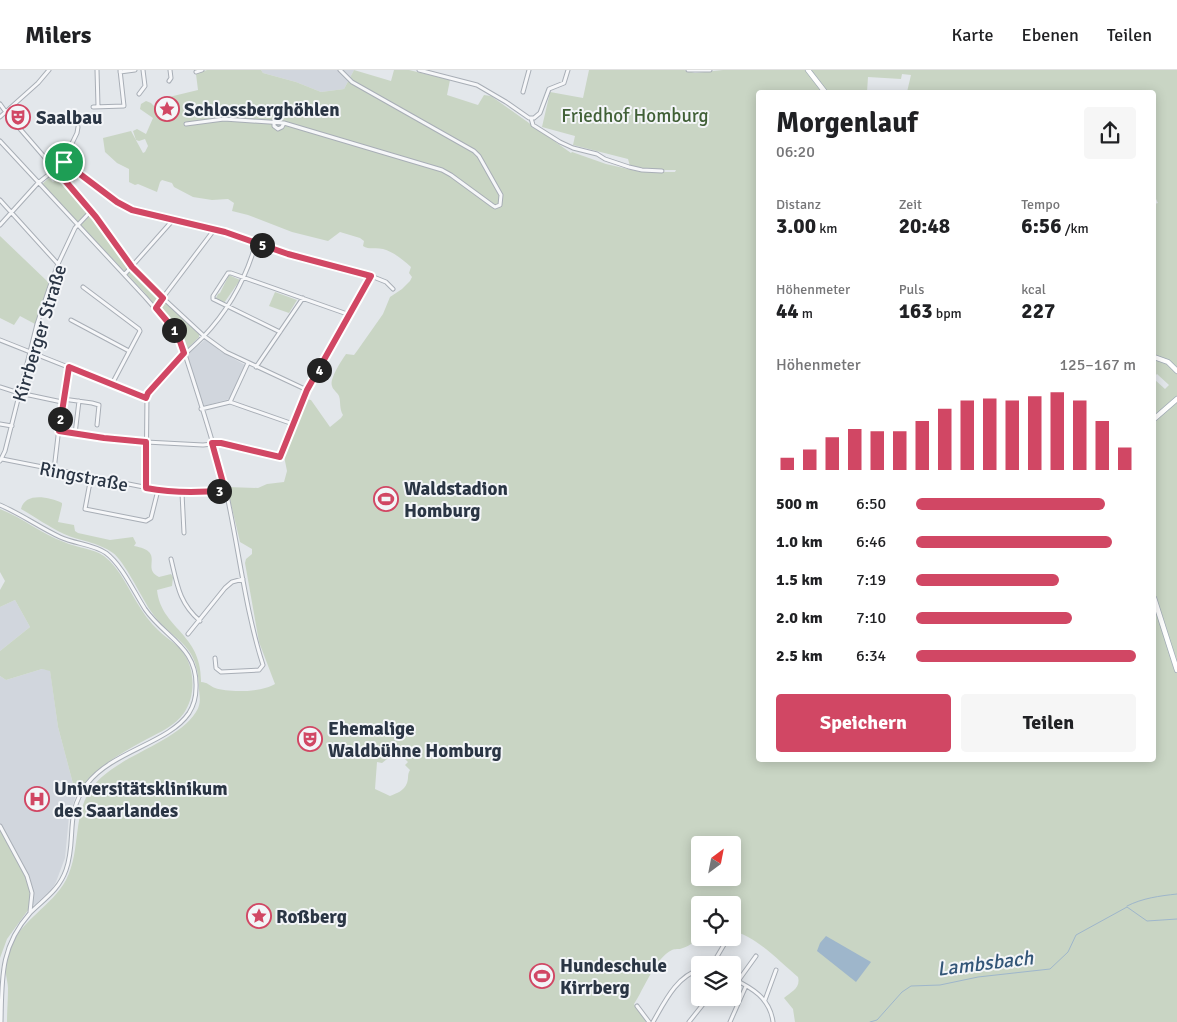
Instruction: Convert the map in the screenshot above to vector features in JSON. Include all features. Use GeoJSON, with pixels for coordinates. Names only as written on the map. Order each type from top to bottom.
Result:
{"type":"FeatureCollection","features":[{"type":"Feature","properties":{"kind":"main road"},"geometry":{"type":"LineString","coordinates":[[808,70],[823,90]]}},
{"type":"Feature","properties":{"kind":"main road"},"geometry":{"type":"LineString","coordinates":[[1156,358],[1168,362],[1177,371]]}},
{"type":"Feature","properties":{"kind":"main road"},"geometry":{"type":"LineString","coordinates":[[1156,417],[1177,399]]}},
{"type":"Feature","properties":{"kind":"main road"},"geometry":{"type":"LineString","coordinates":[[1156,604],[1177,670]]}},
{"type":"Feature","properties":{"kind":"street"},"geometry":{"type":"LineString","coordinates":[[0,117],[38,83],[49,70]]}},
{"type":"Feature","properties":{"kind":"street"},"geometry":{"type":"LineString","coordinates":[[97,70],[98,106]]}},
{"type":"Feature","properties":{"kind":"street"},"geometry":{"type":"LineString","coordinates":[[93,107],[124,106],[120,71],[135,70]]}},
{"type":"Feature","properties":{"kind":"street"},"geometry":{"type":"LineString","coordinates":[[139,94],[145,86],[143,70]]}},
{"type":"Feature","properties":{"kind":"street"},"geometry":{"type":"LineString","coordinates":[[169,81],[171,78],[170,70]]}},
{"type":"Feature","properties":{"kind":"street"},"geometry":{"type":"LineString","coordinates":[[196,72],[202,70]]}},
{"type":"Feature","properties":{"kind":"street"},"geometry":{"type":"LineString","coordinates":[[186,124],[224,119],[284,124],[442,170],[449,173],[495,207],[500,204],[501,195],[479,156],[474,151],[352,82],[340,70]]}},
{"type":"Feature","properties":{"kind":"street"},"geometry":{"type":"LineString","coordinates":[[419,70],[477,86],[531,118],[533,125],[568,146],[597,154],[605,159],[628,167],[662,171]]}},
{"type":"Feature","properties":{"kind":"street"},"geometry":{"type":"LineString","coordinates":[[523,92],[529,70]]}},
{"type":"Feature","properties":{"kind":"street"},"geometry":{"type":"LineString","coordinates":[[531,118],[540,113],[549,89],[564,83],[568,70]]}},
{"type":"Feature","properties":{"kind":"street"},"geometry":{"type":"LineString","coordinates":[[688,70],[710,70]]}},
{"type":"Feature","properties":{"kind":"street"},"geometry":{"type":"LineString","coordinates":[[0,104],[91,211],[132,267],[163,298],[204,336],[226,352],[307,390]]}},
{"type":"Feature","properties":{"kind":"street"},"geometry":{"type":"LineString","coordinates":[[274,122],[274,126],[278,129],[282,128],[284,124]]}},
{"type":"Feature","properties":{"kind":"street"},"geometry":{"type":"LineString","coordinates":[[0,225],[38,183],[64,162],[77,133],[78,126]]}},
{"type":"Feature","properties":{"kind":"street"},"geometry":{"type":"LineString","coordinates":[[0,141],[156,308],[177,333],[225,490],[254,636],[263,666],[259,670],[219,672],[216,668],[215,658]]}},
{"type":"Feature","properties":{"kind":"street"},"geometry":{"type":"LineString","coordinates":[[64,162],[117,202],[130,209],[214,230],[288,254],[371,276],[386,282],[394,289]]}},
{"type":"Feature","properties":{"kind":"street"},"geometry":{"type":"LineString","coordinates":[[0,200],[58,264]]}},
{"type":"Feature","properties":{"kind":"street","name":"Kirrberger Straße"},"geometry":{"type":"LineString","coordinates":[[1,460],[12,426],[37,324],[58,264],[77,225],[91,211]]}},
{"type":"Feature","properties":{"kind":"street"},"geometry":{"type":"LineString","coordinates":[[124,274],[173,220]]}},
{"type":"Feature","properties":{"kind":"street"},"geometry":{"type":"LineString","coordinates":[[156,308],[214,230]]}},
{"type":"Feature","properties":{"kind":"street"},"geometry":{"type":"LineString","coordinates":[[146,488],[146,398],[148,393],[184,353],[204,336],[226,306],[244,278],[256,243]]}},
{"type":"Feature","properties":{"kind":"street"},"geometry":{"type":"LineString","coordinates":[[280,332],[213,299],[228,273],[350,315]]}},
{"type":"Feature","properties":{"kind":"street"},"geometry":{"type":"LineString","coordinates":[[59,431],[146,442],[203,445],[221,443],[280,457],[307,390],[371,276]]}},
{"type":"Feature","properties":{"kind":"street"},"geometry":{"type":"LineString","coordinates":[[83,287],[139,328],[139,334],[112,384]]}},
{"type":"Feature","properties":{"kind":"street"},"geometry":{"type":"LineString","coordinates":[[256,367],[303,298]]}},
{"type":"Feature","properties":{"kind":"street"},"geometry":{"type":"LineString","coordinates":[[71,320],[129,352]]}},
{"type":"Feature","properties":{"kind":"street"},"geometry":{"type":"LineString","coordinates":[[0,340],[146,398]]}},
{"type":"Feature","properties":{"kind":"street"},"geometry":{"type":"LineString","coordinates":[[230,402],[248,363]]}},
{"type":"Feature","properties":{"kind":"street"},"geometry":{"type":"LineString","coordinates":[[54,470],[62,400],[69,367]]}},
{"type":"Feature","properties":{"kind":"street"},"geometry":{"type":"LineString","coordinates":[[0,387],[19,393]]}},
{"type":"Feature","properties":{"kind":"street"},"geometry":{"type":"LineString","coordinates":[[30,395],[99,405],[97,425]]}},
{"type":"Feature","properties":{"kind":"street"},"geometry":{"type":"LineString","coordinates":[[75,434],[79,401]]}},
{"type":"Feature","properties":{"kind":"street"},"geometry":{"type":"LineString","coordinates":[[201,409],[230,402],[292,424]]}},
{"type":"Feature","properties":{"kind":"street"},"geometry":{"type":"LineString","coordinates":[[0,424],[12,426]]}},
{"type":"Feature","properties":{"kind":"street","name":"Ringstraße"},"geometry":{"type":"LineString","coordinates":[[1,460],[158,490],[182,493],[225,490]]}},
{"type":"Feature","properties":{"kind":"street"},"geometry":{"type":"LineString","coordinates":[[91,477],[85,508],[148,520],[154,510],[158,490]]}},
{"type":"Feature","properties":{"kind":"street"},"geometry":{"type":"LineString","coordinates":[[182,493],[184,534]]}},
{"type":"Feature","properties":{"kind":"street"},"geometry":{"type":"LineString","coordinates":[[0,505],[59,536],[94,547],[108,554],[150,615],[188,653],[194,665],[196,682],[195,701],[180,723],[106,766],[88,783],[74,808],[69,860],[64,874],[52,894],[30,913],[16,929],[4,954],[1,969],[1,1022]]}},
{"type":"Feature","properties":{"kind":"street"},"geometry":{"type":"LineString","coordinates":[[171,559],[181,597],[189,610],[200,621]]}},
{"type":"Feature","properties":{"kind":"street"},"geometry":{"type":"LineString","coordinates":[[188,634],[228,585],[243,579]]}},
{"type":"Feature","properties":{"kind":"street"},"geometry":{"type":"LineString","coordinates":[[0,826],[27,876],[32,893],[30,913]]}},
{"type":"Feature","properties":{"kind":"street"},"geometry":{"type":"LineString","coordinates":[[741,977],[756,956]]}},
{"type":"Feature","properties":{"kind":"street"},"geometry":{"type":"LineString","coordinates":[[765,1000],[776,970]]}},
{"type":"Feature","properties":{"kind":"street"},"geometry":{"type":"LineString","coordinates":[[653,1022],[679,982],[691,973]]}},
{"type":"Feature","properties":{"kind":"street"},"geometry":{"type":"LineString","coordinates":[[741,983],[765,1000],[771,1010],[773,1022]]}},
{"type":"Feature","properties":{"kind":"street"},"geometry":{"type":"LineString","coordinates":[[730,1022],[746,986]]}},
{"type":"Feature","properties":{"kind":"street"},"geometry":{"type":"LineString","coordinates":[[637,1006],[649,1022]]}},
{"type":"Feature","properties":{"kind":"street"},"geometry":{"type":"LineString","coordinates":[[690,1022],[702,1006]]}},
{"type":"Feature","properties":{"kind":"shaded area"},"geometry":{"type":"Polygon","coordinates":[[[261,70],[354,70],[344,89],[321,92],[296,82],[263,73],[261,70]]]}},
{"type":"Feature","properties":{"kind":"shaded area"},"geometry":{"type":"Polygon","coordinates":[[[206,339],[220,351],[245,365],[230,399],[203,406],[187,355],[206,339]]]}},
{"type":"Feature","properties":{"kind":"shaded area"},"geometry":{"type":"Polygon","coordinates":[[[15,600],[30,627],[0,651],[0,607],[15,600]]]}},
{"type":"Feature","properties":{"kind":"shaded area","name":"Universitätsklinikum des Saarlandes"},"geometry":{"type":"Polygon","coordinates":[[[42,669],[50,670],[58,727],[76,795],[69,816],[65,858],[56,882],[51,891],[28,910],[11,933],[0,932],[0,676],[6,680],[42,669]]]}},
{"type":"Feature","properties":{"kind":"green space","name":"Friedhof Homburg"},"geometry":{"type":"Polygon","coordinates":[[[207,70],[261,70],[263,73],[296,82],[321,92],[344,89],[354,70],[391,81],[394,70],[409,70],[450,80],[447,95],[478,105],[484,95],[491,96],[571,153],[641,172],[675,172],[676,170],[657,170],[630,166],[628,159],[573,145],[575,136],[542,127],[550,92],[583,98],[589,70],[684,70],[695,73],[723,70],[806,70],[821,90],[756,90],[756,762],[1156,762],[1156,381],[1165,389],[1169,385],[1156,375],[1156,204],[1158,203],[1156,199],[1156,90],[907,90],[911,75],[902,74],[901,79],[868,77],[867,90],[826,90],[811,70],[1177,70],[1177,1022],[795,1022],[793,1009],[784,998],[797,987],[798,977],[759,944],[741,934],[741,896],[691,896],[691,943],[686,947],[673,950],[660,960],[634,1004],[646,1022],[7,1022],[8,988],[6,971],[9,952],[22,929],[53,898],[66,880],[74,856],[79,818],[88,795],[95,784],[119,764],[162,740],[187,723],[196,712],[200,701],[198,674],[195,661],[190,652],[150,610],[117,557],[101,546],[64,534],[53,528],[21,509],[23,504],[32,498],[51,499],[62,503],[58,522],[74,525],[75,531],[78,533],[110,540],[133,537],[136,543],[134,546],[149,552],[154,573],[159,577],[171,574],[173,577],[172,586],[157,590],[160,603],[166,614],[195,652],[200,666],[201,682],[221,690],[254,690],[270,687],[275,684],[259,642],[245,563],[246,559],[252,554],[252,549],[240,542],[227,487],[258,488],[267,484],[284,482],[287,471],[284,456],[306,399],[311,400],[330,427],[341,418],[343,415],[339,396],[332,383],[336,370],[346,354],[354,355],[383,314],[390,297],[402,289],[412,277],[409,273],[411,267],[402,259],[383,249],[363,246],[364,241],[360,238],[340,232],[328,241],[292,232],[248,215],[232,211],[234,203],[228,199],[212,200],[193,197],[174,187],[172,183],[162,180],[157,192],[129,182],[129,169],[117,163],[105,152],[103,138],[131,131],[143,153],[145,152],[148,146],[145,139],[136,140],[133,131],[137,129],[146,134],[153,118],[140,109],[141,104],[146,101],[156,108],[166,105],[167,98],[198,90],[196,74],[207,70]],[[303,732],[305,748],[311,750],[321,738],[316,733],[303,732]],[[397,751],[382,763],[377,762],[375,789],[390,796],[404,788],[410,770],[405,765],[408,762],[397,751]]]}},
{"type":"Feature","properties":{"kind":"green space"},"geometry":{"type":"Polygon","coordinates":[[[49,178],[53,182],[59,178],[92,215],[135,274],[199,334],[199,337],[188,348],[185,347],[178,332],[144,292],[42,184],[49,178]]]}},
{"type":"Feature","properties":{"kind":"green space"},"geometry":{"type":"Polygon","coordinates":[[[0,236],[48,282],[35,324],[20,316],[14,325],[0,318],[0,236]]]}},
{"type":"Feature","properties":{"kind":"green space"},"geometry":{"type":"Polygon","coordinates":[[[229,275],[240,280],[224,303],[216,298],[229,275]]]}},
{"type":"Feature","properties":{"kind":"green space"},"geometry":{"type":"Polygon","coordinates":[[[275,292],[297,300],[289,313],[269,306],[275,292]]]}},
{"type":"Feature","properties":{"kind":"green space"},"geometry":{"type":"Polygon","coordinates":[[[0,509],[56,539],[95,551],[104,556],[120,574],[146,617],[181,650],[190,666],[192,674],[191,699],[180,718],[167,728],[108,762],[83,785],[76,795],[58,727],[50,671],[42,669],[6,680],[0,676],[0,651],[30,627],[15,600],[0,607],[0,590],[5,581],[0,572],[0,509]]]}},
{"type":"Feature","properties":{"kind":"green space"},"geometry":{"type":"Polygon","coordinates":[[[0,830],[26,877],[31,893],[28,910],[7,939],[0,958],[0,830]]]}},
{"type":"Feature","properties":{"kind":"water"},"geometry":{"type":"Polygon","coordinates":[[[826,936],[871,962],[856,982],[817,951],[820,943],[826,936]]]}},
{"type":"Feature","properties":{"kind":"waterway"},"geometry":{"type":"LineString","coordinates":[[1127,906],[1145,899],[1177,894]]}},
{"type":"Feature","properties":{"kind":"waterway","name":"Lambsbach"},"geometry":{"type":"LineString","coordinates":[[870,1022],[877,1020],[902,992],[911,986],[940,985],[978,977],[1050,969],[1068,952],[1076,935],[1127,907],[1147,921],[1177,919]]}},
{"type":"Feature","properties":{"kind":"place","name":"Schlossberghöhlen"},"geometry":{"type":"Point","coordinates":[167,109]}},
{"type":"Feature","properties":{"kind":"place","name":"Saalbau"},"geometry":{"type":"Point","coordinates":[18,117]}},
{"type":"Feature","properties":{"kind":"place","name":"Waldstadion Homburg"},"geometry":{"type":"Point","coordinates":[386,499]}},
{"type":"Feature","properties":{"kind":"place","name":"Ehemalige Waldbühne Homburg"},"geometry":{"type":"Point","coordinates":[310,739]}},
{"type":"Feature","properties":{"kind":"place","name":"Universitätsklinikum des Saarlandes"},"geometry":{"type":"Point","coordinates":[37,799]}},
{"type":"Feature","properties":{"kind":"place","name":"Roßberg"},"geometry":{"type":"Point","coordinates":[259,916]}},
{"type":"Feature","properties":{"kind":"place","name":"Hundeschule Kirrberg"},"geometry":{"type":"Point","coordinates":[542,976]}},
{"type":"Feature","properties":{"kind":"route"},"geometry":{"type":"LineString","coordinates":[[64,162],[117,202],[132,210],[225,232],[288,254],[371,276],[307,390],[280,457],[221,443],[212,443],[225,490],[194,493],[169,492],[146,488],[146,442],[59,431],[69,367],[146,398],[148,393],[184,353],[177,333],[156,308],[163,298],[132,267],[115,246],[96,217],[56,170],[64,162]]}}]}
